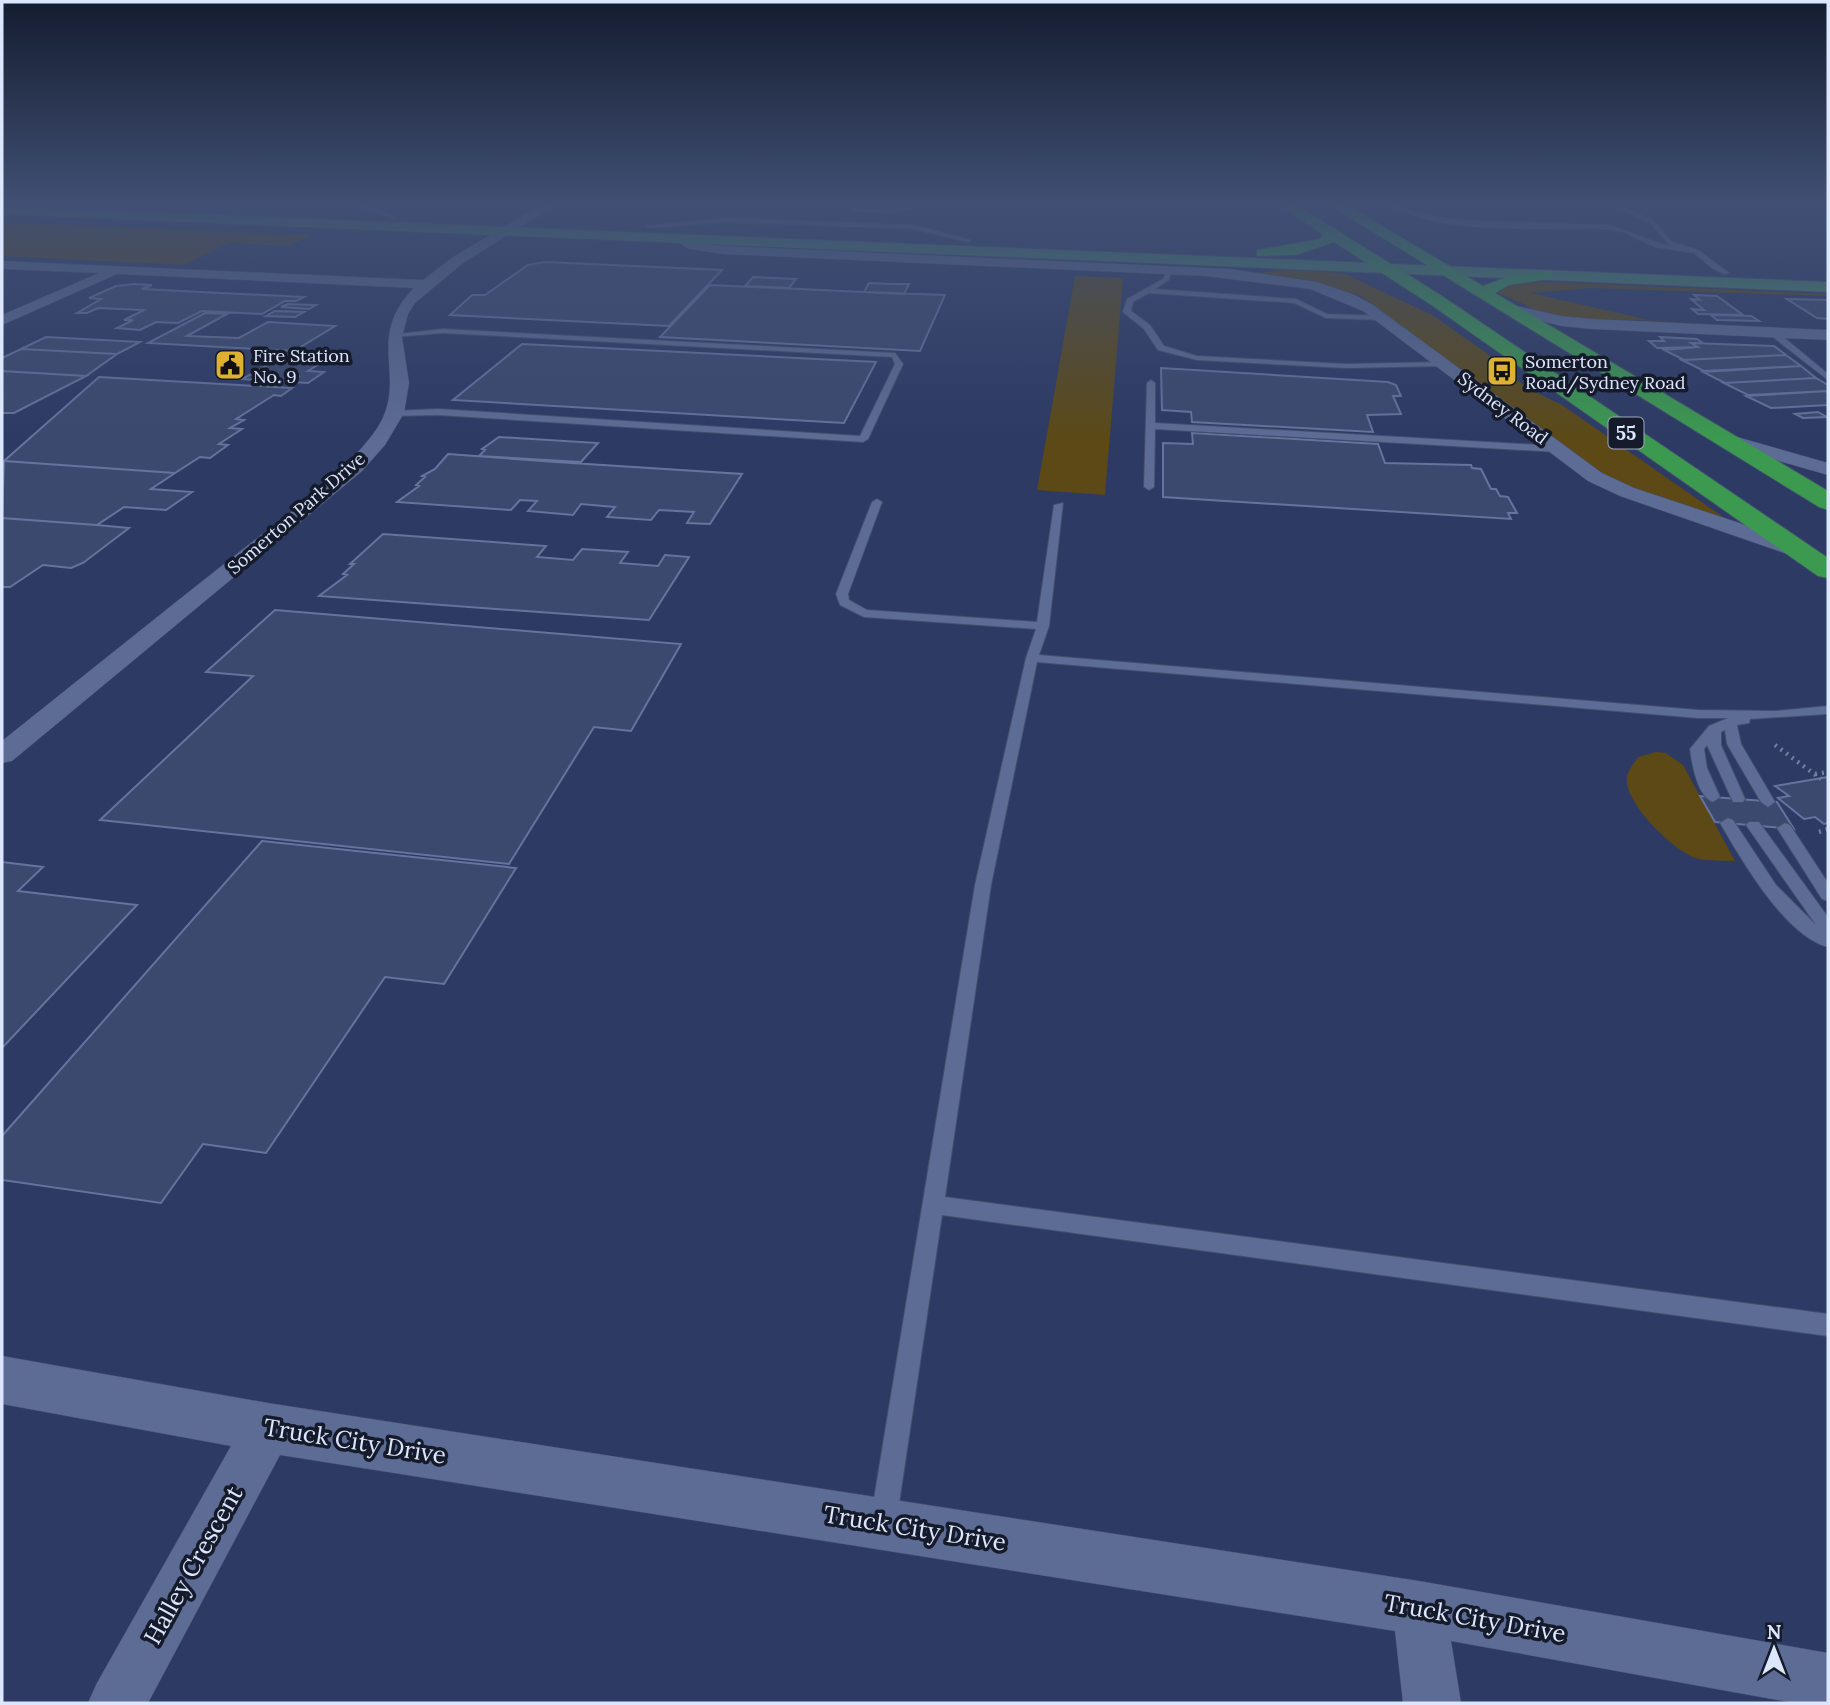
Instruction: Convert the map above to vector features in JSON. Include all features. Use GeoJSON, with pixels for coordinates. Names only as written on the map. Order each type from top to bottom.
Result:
{"type":"FeatureCollection","features":[{"type":"Feature","properties":{"kind":"highway"},"geometry":{"type":"LineString","coordinates":[[1365,281],[1412,300],[1456,313]]}},
{"type":"Feature","properties":{"kind":"highway","name":"Sydney Road"},"geometry":{"type":"LineString","coordinates":[[1407,281],[1828,570]]}},
{"type":"Feature","properties":{"kind":"highway","name":"55"},"geometry":{"type":"LineString","coordinates":[[1462,281],[1570,343],[1828,502]]}},
{"type":"Feature","properties":{"kind":"highway"},"geometry":{"type":"LineString","coordinates":[[1485,294],[1489,286],[1511,281]]}},
{"type":"Feature","properties":{"kind":"main road"},"geometry":{"type":"LineString","coordinates":[[1766,281],[1823,282]]}},
{"type":"Feature","properties":{"kind":"street"},"geometry":{"type":"LineString","coordinates":[[2,320],[95,281]]}},
{"type":"Feature","properties":{"kind":"street"},"geometry":{"type":"LineString","coordinates":[[328,281],[425,285]]}},
{"type":"Feature","properties":{"kind":"street","name":"Somerton Park Drive"},"geometry":{"type":"LineString","coordinates":[[2,755],[317,500],[380,438],[399,398],[400,379],[393,352],[394,335],[409,300],[432,281]]}},
{"type":"Feature","properties":{"kind":"street","name":"Sydney Road"},"geometry":{"type":"LineString","coordinates":[[1287,281],[1328,288],[1354,299],[1595,477],[1628,492],[1798,550]]}},
{"type":"Feature","properties":{"kind":"street"},"geometry":{"type":"LineString","coordinates":[[1508,308],[1561,321],[1616,326],[1828,335]]}},
{"type":"Feature","properties":{"kind":"street"},"geometry":{"type":"LineString","coordinates":[[1570,343],[1587,331],[1616,326]]}},
{"type":"Feature","properties":{"kind":"street"},"geometry":{"type":"LineString","coordinates":[[1730,441],[1828,469]]}},
{"type":"Feature","properties":{"kind":"street","name":"Truck City Drive"},"geometry":{"type":"LineString","coordinates":[[2,1380],[268,1428],[1419,1608],[1828,1681]]}},
{"type":"Feature","properties":{"kind":"street","name":"Halley Crescent"},"geometry":{"type":"LineString","coordinates":[[117,1703],[268,1428]]}},
{"type":"Feature","properties":{"kind":"street"},"geometry":{"type":"LineString","coordinates":[[1419,1608],[1432,1703]]}},
{"type":"Feature","properties":{"kind":"lane"},"geometry":{"type":"LineString","coordinates":[[1165,281],[1130,301],[1127,312],[1147,327],[1161,348],[1175,353],[1215,360],[1303,364],[1443,364]]}},
{"type":"Feature","properties":{"kind":"lane"},"geometry":{"type":"LineString","coordinates":[[1148,291],[1296,301],[1326,316],[1381,318]]}},
{"type":"Feature","properties":{"kind":"lane"},"geometry":{"type":"LineString","coordinates":[[393,414],[438,412],[863,439],[899,364],[895,355],[443,331],[394,335]]}},
{"type":"Feature","properties":{"kind":"lane"},"geometry":{"type":"LineString","coordinates":[[1772,332],[1828,378]]}},
{"type":"Feature","properties":{"kind":"lane"},"geometry":{"type":"LineString","coordinates":[[1149,487],[1151,383]]}},
{"type":"Feature","properties":{"kind":"lane"},"geometry":{"type":"LineString","coordinates":[[1150,426],[1557,449]]}},
{"type":"Feature","properties":{"kind":"lane"},"geometry":{"type":"LineString","coordinates":[[877,502],[842,594],[844,602],[851,608],[864,613],[1043,625]]}},
{"type":"Feature","properties":{"kind":"lane"},"geometry":{"type":"LineString","coordinates":[[883,1523],[983,885],[1032,658],[1043,625],[1059,505]]}},
{"type":"Feature","properties":{"kind":"lane"},"geometry":{"type":"LineString","coordinates":[[1032,658],[1698,714],[1776,715]]}},
{"type":"Feature","properties":{"kind":"lane"},"geometry":{"type":"LineString","coordinates":[[1713,797],[1700,768],[1696,749],[1707,733],[1730,722],[1828,710]]}},
{"type":"Feature","properties":{"kind":"lane"},"geometry":{"type":"LineString","coordinates":[[1730,722],[1734,744],[1768,802]]}},
{"type":"Feature","properties":{"kind":"lane"},"geometry":{"type":"LineString","coordinates":[[1714,729],[1714,745],[1738,799]]}},
{"type":"Feature","properties":{"kind":"lane"},"geometry":{"type":"LineString","coordinates":[[1728,823],[1778,902],[1804,927],[1828,941]]}},
{"type":"Feature","properties":{"kind":"lane"},"geometry":{"type":"LineString","coordinates":[[1754,825],[1828,929]]}},
{"type":"Feature","properties":{"kind":"lane"},"geometry":{"type":"LineString","coordinates":[[1784,828],[1828,895]]}},
{"type":"Feature","properties":{"kind":"lane"},"geometry":{"type":"LineString","coordinates":[[934,1205],[1828,1325]]}},
{"type":"Feature","properties":{"kind":"path"},"geometry":{"type":"LineString","coordinates":[[1775,746],[1821,779]]}},
{"type":"Feature","properties":{"kind":"path"},"geometry":{"type":"LineString","coordinates":[[1815,774],[1828,772]]}},
{"type":"Feature","properties":{"kind":"path"},"geometry":{"type":"LineString","coordinates":[[1823,839],[1818,830],[1828,828]]}},
{"type":"Feature","properties":{"kind":"shaded area"},"geometry":{"type":"Polygon","coordinates":[[[2,281],[1828,281],[1828,1703],[2,1703],[2,281]]]}},
{"type":"Feature","properties":{"kind":"shaded area"},"geometry":{"type":"Polygon","coordinates":[[[1074,281],[1123,281],[1105,495],[1037,490],[1074,281]]]}},
{"type":"Feature","properties":{"kind":"shaded area"},"geometry":{"type":"Polygon","coordinates":[[[1308,281],[1359,281],[1432,315],[1488,354],[1503,370],[1529,389],[1562,405],[1729,521],[1651,496],[1607,477],[1361,296],[1308,281]]]}},
{"type":"Feature","properties":{"kind":"shaded area"},"geometry":{"type":"Polygon","coordinates":[[[1548,282],[1828,296],[1591,288],[1531,293],[1649,320],[1702,322],[1597,319],[1700,324],[1697,325],[1580,320],[1538,311],[1496,292],[1510,283],[1548,282]]]}},
{"type":"Feature","properties":{"kind":"shaded area"},"geometry":{"type":"Polygon","coordinates":[[[1656,752],[1666,753],[1683,765],[1735,861],[1705,860],[1687,854],[1663,836],[1641,812],[1628,787],[1627,777],[1638,757],[1656,752]]]}},
{"type":"Feature","properties":{"kind":"building"},"geometry":{"type":"Polygon","coordinates":[[[506,281],[712,281],[669,326],[450,315],[472,295],[485,295],[506,281]]]}},
{"type":"Feature","properties":{"kind":"building"},"geometry":{"type":"Polygon","coordinates":[[[750,281],[795,281],[789,288],[745,286],[750,281]]]}},
{"type":"Feature","properties":{"kind":"building"},"geometry":{"type":"Polygon","coordinates":[[[869,283],[909,284],[904,294],[864,292],[869,283]]]}},
{"type":"Feature","properties":{"kind":"building"},"geometry":{"type":"Polygon","coordinates":[[[152,285],[142,289],[304,297],[296,301],[285,301],[262,314],[202,311],[178,323],[156,322],[140,330],[117,328],[133,320],[124,320],[144,310],[98,308],[87,313],[77,313],[101,299],[89,298],[116,286],[152,285]]]}},
{"type":"Feature","properties":{"kind":"building"},"geometry":{"type":"Polygon","coordinates":[[[710,285],[945,295],[920,351],[660,337],[710,285]]]}},
{"type":"Feature","properties":{"kind":"building"},"geometry":{"type":"Polygon","coordinates":[[[1694,295],[1717,296],[1743,315],[1698,314],[1692,309],[1704,310],[1691,299],[1700,300],[1694,295]]]}},
{"type":"Feature","properties":{"kind":"building"},"geometry":{"type":"Polygon","coordinates":[[[1787,299],[1828,300],[1828,319],[1817,318],[1787,299]]]}},
{"type":"Feature","properties":{"kind":"building"},"geometry":{"type":"Polygon","coordinates":[[[288,304],[316,305],[309,309],[281,307],[288,304]]]}},
{"type":"Feature","properties":{"kind":"building"},"geometry":{"type":"Polygon","coordinates":[[[275,311],[304,312],[295,317],[266,316],[275,311]]]}},
{"type":"Feature","properties":{"kind":"building"},"geometry":{"type":"Polygon","coordinates":[[[205,313],[227,314],[187,336],[239,338],[268,322],[335,326],[294,351],[148,343],[205,313]]]}},
{"type":"Feature","properties":{"kind":"building"},"geometry":{"type":"Polygon","coordinates":[[[1711,315],[1751,316],[1759,321],[1717,320],[1711,315]]]}},
{"type":"Feature","properties":{"kind":"building"},"geometry":{"type":"Polygon","coordinates":[[[46,337],[140,342],[117,354],[21,349],[46,337]]]}},
{"type":"Feature","properties":{"kind":"building"},"geometry":{"type":"Polygon","coordinates":[[[1660,337],[1697,339],[1703,343],[1691,343],[1698,347],[1657,348],[1649,341],[1664,341],[1660,337]]]}},
{"type":"Feature","properties":{"kind":"building"},"geometry":{"type":"Polygon","coordinates":[[[1691,343],[1774,346],[1786,355],[1684,360],[1664,350],[1698,347],[1691,343]]]}},
{"type":"Feature","properties":{"kind":"building"},"geometry":{"type":"Polygon","coordinates":[[[522,344],[876,362],[844,423],[453,400],[522,344]]]}},
{"type":"Feature","properties":{"kind":"building"},"geometry":{"type":"Polygon","coordinates":[[[21,349],[117,354],[86,376],[2,371],[2,358],[21,349]]]}},
{"type":"Feature","properties":{"kind":"building"},"geometry":{"type":"Polygon","coordinates":[[[291,352],[335,354],[308,371],[324,372],[308,383],[291,382],[300,376],[287,382],[242,379],[291,352]]]}},
{"type":"Feature","properties":{"kind":"building"},"geometry":{"type":"Polygon","coordinates":[[[1786,355],[1801,366],[1704,371],[1682,360],[1786,355]]]}},
{"type":"Feature","properties":{"kind":"building"},"geometry":{"type":"Polygon","coordinates":[[[1801,366],[1816,378],[1725,383],[1703,372],[1801,366]]]}},
{"type":"Feature","properties":{"kind":"building"},"geometry":{"type":"Polygon","coordinates":[[[1161,368],[1388,382],[1396,385],[1401,396],[1393,396],[1401,414],[1367,415],[1373,432],[1192,422],[1191,412],[1162,410],[1161,368]]]}},
{"type":"Feature","properties":{"kind":"building"},"geometry":{"type":"Polygon","coordinates":[[[2,371],[86,376],[14,413],[2,413],[2,371]]]}},
{"type":"Feature","properties":{"kind":"building"},"geometry":{"type":"Polygon","coordinates":[[[99,377],[292,388],[281,396],[274,395],[236,419],[244,420],[230,428],[242,429],[219,444],[228,445],[210,458],[200,457],[175,473],[4,461],[99,377]]]}},
{"type":"Feature","properties":{"kind":"building"},"geometry":{"type":"Polygon","coordinates":[[[1816,378],[1828,385],[1828,391],[1748,395],[1724,383],[1816,378]]]}},
{"type":"Feature","properties":{"kind":"building"},"geometry":{"type":"Polygon","coordinates":[[[1828,391],[1828,405],[1771,408],[1746,396],[1828,391]]]}},
{"type":"Feature","properties":{"kind":"building"},"geometry":{"type":"Polygon","coordinates":[[[1818,412],[1827,417],[1803,418],[1795,414],[1818,412]]]}},
{"type":"Feature","properties":{"kind":"building"},"geometry":{"type":"Polygon","coordinates":[[[1192,433],[1378,444],[1385,463],[1471,465],[1472,468],[1481,469],[1491,489],[1496,489],[1500,496],[1508,497],[1517,513],[1508,513],[1511,519],[1163,497],[1163,443],[1193,444],[1192,433]]]}},
{"type":"Feature","properties":{"kind":"building"},"geometry":{"type":"Polygon","coordinates":[[[499,437],[598,443],[581,462],[479,456],[485,450],[482,449],[499,437]]]}},
{"type":"Feature","properties":{"kind":"building"},"geometry":{"type":"Polygon","coordinates":[[[448,454],[742,474],[710,524],[687,523],[694,512],[659,510],[651,520],[607,517],[615,507],[581,504],[573,515],[528,511],[537,501],[520,500],[511,510],[397,502],[419,486],[416,485],[425,477],[422,476],[435,469],[448,454]]]}},
{"type":"Feature","properties":{"kind":"building"},"geometry":{"type":"Polygon","coordinates":[[[4,461],[175,473],[151,489],[192,492],[166,510],[124,507],[97,525],[2,518],[4,461]]]}},
{"type":"Feature","properties":{"kind":"building"},"geometry":{"type":"Polygon","coordinates":[[[2,518],[129,528],[83,563],[71,568],[43,565],[10,587],[2,587],[2,518]]]}},
{"type":"Feature","properties":{"kind":"building"},"geometry":{"type":"Polygon","coordinates":[[[383,534],[546,546],[537,557],[573,560],[582,549],[628,552],[620,563],[658,566],[665,555],[689,557],[649,620],[319,596],[347,575],[343,574],[354,564],[350,564],[383,534]]]}},
{"type":"Feature","properties":{"kind":"building"},"geometry":{"type":"Polygon","coordinates":[[[275,610],[681,644],[631,731],[594,727],[509,864],[100,820],[253,676],[206,672],[275,610]]]}},
{"type":"Feature","properties":{"kind":"building"},"geometry":{"type":"Polygon","coordinates":[[[1828,777],[1828,823],[1824,824],[1815,817],[1804,819],[1778,798],[1789,796],[1775,786],[1828,777]]]}},
{"type":"Feature","properties":{"kind":"building"},"geometry":{"type":"Polygon","coordinates":[[[1700,796],[1777,802],[1794,829],[1715,822],[1700,796]]]}},
{"type":"Feature","properties":{"kind":"building"},"geometry":{"type":"Polygon","coordinates":[[[262,841],[516,868],[444,984],[385,977],[266,1153],[203,1144],[161,1203],[2,1180],[2,1136],[262,841]]]}},
{"type":"Feature","properties":{"kind":"building"},"geometry":{"type":"Polygon","coordinates":[[[2,862],[43,867],[18,891],[137,905],[2,1048],[2,862]]]}},
{"type":"Feature","properties":{"kind":"place","name":"Fire Station No. 9"},"geometry":{"type":"Point","coordinates":[230,365]}},
{"type":"Feature","properties":{"kind":"place","name":"Somerton Road/Sydney Road"},"geometry":{"type":"Point","coordinates":[1502,371]}}]}
